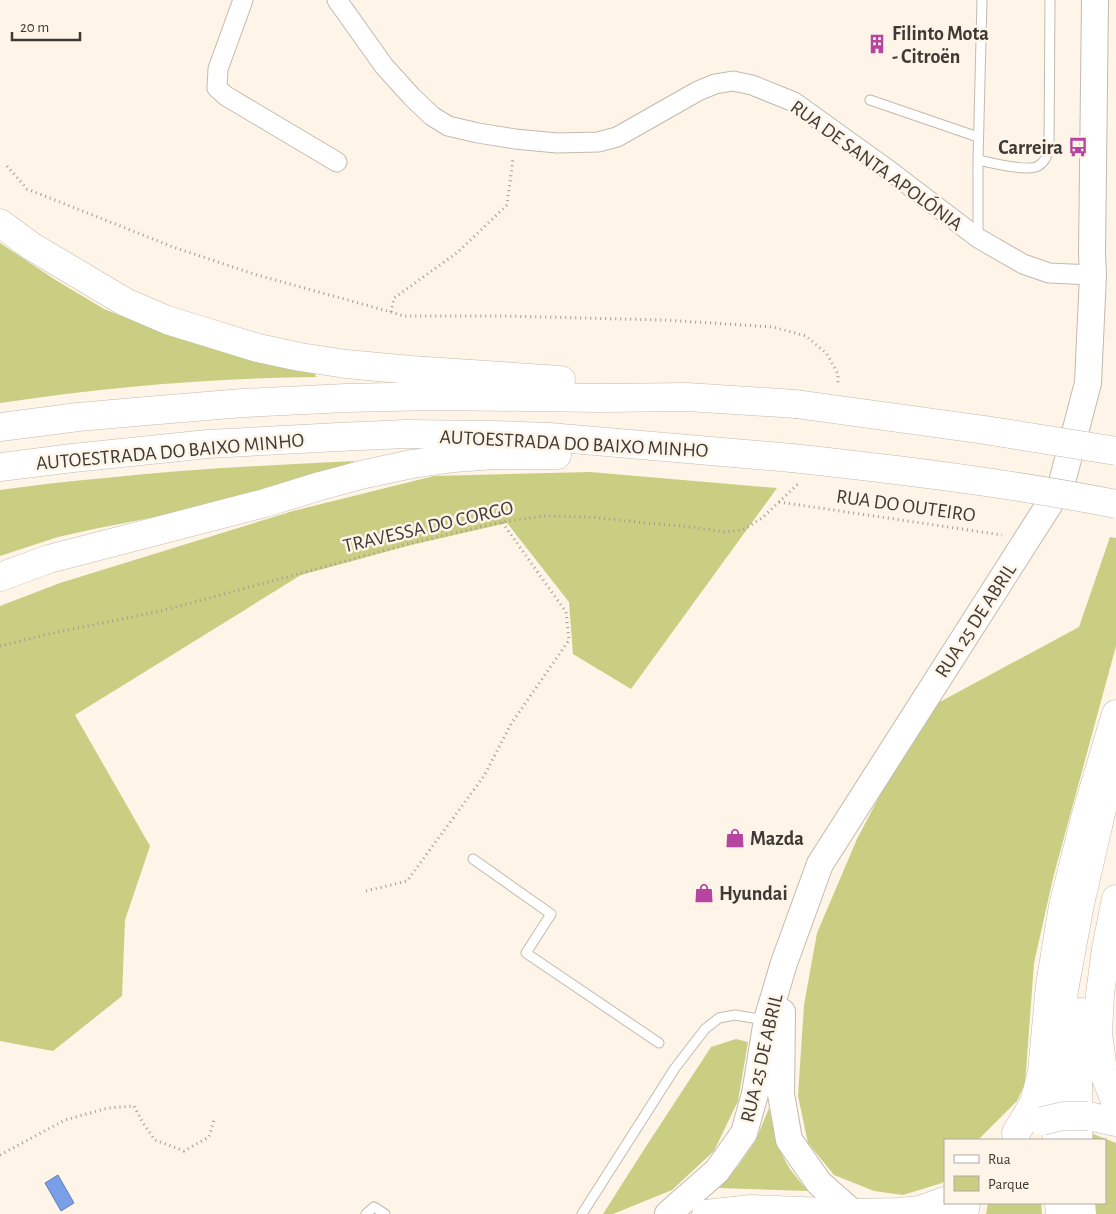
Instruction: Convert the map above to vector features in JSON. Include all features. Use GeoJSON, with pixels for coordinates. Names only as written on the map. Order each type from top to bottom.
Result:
{"type":"FeatureCollection","features":[{"type":"Feature","properties":{"kind":"main road","name":"RUA 25 DE ABRIL"},"geometry":{"type":"LineString","coordinates":[[668,1214],[717,1171],[744,1133],[754,1094],[767,1020],[784,963],[820,864],[1061,486],[1088,383],[1093,265],[1095,0]]}},
{"type":"Feature","properties":{"kind":"main road"},"geometry":{"type":"LineString","coordinates":[[0,223],[31,246],[125,302],[167,320],[258,348],[346,364],[589,382],[687,397]]}},
{"type":"Feature","properties":{"kind":"main road","name":"AUTOESTRADA DO BAIXO MINHO"},"geometry":{"type":"LineString","coordinates":[[0,427],[78,417],[166,409],[346,398],[435,396],[687,397],[796,404],[985,430],[1116,451]]}},
{"type":"Feature","properties":{"kind":"main road","name":"AUTOESTRADA DO BAIXO MINHO"},"geometry":{"type":"LineString","coordinates":[[0,467],[208,444],[338,436],[493,434],[727,452],[796,470],[871,467],[1025,488],[1116,504]]}},
{"type":"Feature","properties":{"kind":"main road"},"geometry":{"type":"LineString","coordinates":[[0,577],[49,559],[257,505],[356,476],[412,464],[495,455],[727,452]]}},
{"type":"Feature","properties":{"kind":"main road"},"geometry":{"type":"LineString","coordinates":[[1012,1137],[1034,1103],[1042,1072],[1050,985],[1063,906],[1087,811],[1116,714]]}},
{"type":"Feature","properties":{"kind":"main road"},"geometry":{"type":"LineString","coordinates":[[1049,1131],[1057,1076],[1064,990],[1080,904],[1102,809],[1116,762]]}},
{"type":"Feature","properties":{"kind":"main road"},"geometry":{"type":"LineString","coordinates":[[1083,1128],[1078,1046],[1083,991],[1097,908],[1116,832]]}},
{"type":"Feature","properties":{"kind":"main road"},"geometry":{"type":"LineString","coordinates":[[1116,899],[1100,994],[1098,1032],[1103,1072],[1116,1103]]}},
{"type":"Feature","properties":{"kind":"main road","name":"RUA 25 DE ABRIL"},"geometry":{"type":"LineString","coordinates":[[784,963],[781,1094],[789,1140],[819,1183],[854,1213]]}},
{"type":"Feature","properties":{"kind":"main road"},"geometry":{"type":"LineString","coordinates":[[1012,1137],[1049,1131],[1063,1116],[1083,1128],[1116,1122]]}},
{"type":"Feature","properties":{"kind":"main road"},"geometry":{"type":"LineString","coordinates":[[706,1214],[751,1209],[854,1213],[899,1212],[920,1210],[944,1201]]}},
{"type":"Feature","properties":{"kind":"street"},"geometry":{"type":"LineString","coordinates":[[243,0],[218,69],[217,88],[226,96],[337,162]]}},
{"type":"Feature","properties":{"kind":"street","name":"RUA DE SANTA APOLÓNIA"},"geometry":{"type":"LineString","coordinates":[[337,0],[384,66],[432,116],[448,126],[515,139],[557,143],[598,142],[617,137],[698,91],[715,84],[733,81],[752,85],[794,102],[890,171],[978,238],[1023,264],[1049,273],[1093,265]]}},
{"type":"Feature","properties":{"kind":"lane"},"geometry":{"type":"LineString","coordinates":[[978,238],[978,137],[982,0]]}},
{"type":"Feature","properties":{"kind":"lane"},"geometry":{"type":"LineString","coordinates":[[978,160],[1027,169],[1037,167],[1046,159],[1049,149],[1050,0]]}},
{"type":"Feature","properties":{"kind":"lane"},"geometry":{"type":"LineString","coordinates":[[870,100],[978,137]]}},
{"type":"Feature","properties":{"kind":"lane"},"geometry":{"type":"LineString","coordinates":[[472,859],[551,914],[526,953],[659,1043]]}},
{"type":"Feature","properties":{"kind":"lane"},"geometry":{"type":"LineString","coordinates":[[582,1214],[675,1068],[706,1029],[719,1018],[735,1015],[767,1020]]}},
{"type":"Feature","properties":{"kind":"lane"},"geometry":{"type":"LineString","coordinates":[[366,1214],[374,1207],[385,1214]]}},
{"type":"Feature","properties":{"kind":"path"},"geometry":{"type":"LineString","coordinates":[[390,312],[394,298],[458,252],[507,205],[515,139]]}},
{"type":"Feature","properties":{"kind":"path"},"geometry":{"type":"LineString","coordinates":[[6,166],[27,189],[173,247],[257,275],[404,316],[502,316],[665,320],[772,327],[806,336],[827,354],[838,374],[838,389]]}},
{"type":"Feature","properties":{"kind":"path","name":"TRAVESSA DO CORGO"},"geometry":{"type":"LineString","coordinates":[[0,646],[161,611],[412,543],[502,522],[544,516],[591,517],[726,532],[743,530],[762,518],[779,502],[796,470]]}},
{"type":"Feature","properties":{"kind":"path","name":"RUA DO OUTEIRO"},"geometry":{"type":"LineString","coordinates":[[779,502],[1027,539]]}},
{"type":"Feature","properties":{"kind":"path"},"geometry":{"type":"LineString","coordinates":[[366,891],[407,881],[484,776],[511,724],[569,640],[566,612],[502,522]]}},
{"type":"Feature","properties":{"kind":"path"},"geometry":{"type":"LineString","coordinates":[[0,1156],[65,1120],[108,1108],[134,1106],[155,1140],[184,1151],[209,1137],[214,1120]]}},
{"type":"Feature","properties":{"kind":"green space"},"geometry":{"type":"Polygon","coordinates":[[[0,243],[104,309],[169,335],[263,361],[311,370],[317,377],[158,384],[0,403],[0,243]]]}},
{"type":"Feature","properties":{"kind":"green space"},"geometry":{"type":"Polygon","coordinates":[[[355,461],[323,474],[190,510],[58,537],[0,556],[0,490],[168,472],[355,461]]]}},
{"type":"Feature","properties":{"kind":"green space"},"geometry":{"type":"Polygon","coordinates":[[[590,472],[777,488],[631,689],[573,654],[569,602],[507,523],[411,545],[301,575],[75,715],[150,846],[125,920],[122,996],[53,1051],[0,1041],[0,606],[60,583],[293,511],[434,476],[590,472]]]}},
{"type":"Feature","properties":{"kind":"green space"},"geometry":{"type":"Polygon","coordinates":[[[1110,537],[1116,538],[1116,646],[1053,878],[1034,963],[1025,1084],[1017,1101],[979,1139],[944,1139],[944,1181],[942,1183],[903,1195],[874,1191],[834,1175],[808,1143],[798,1096],[804,1005],[817,933],[857,839],[906,746],[936,704],[1079,627],[1110,537]]]}},
{"type":"Feature","properties":{"kind":"green space"},"geometry":{"type":"Polygon","coordinates":[[[736,1039],[748,1042],[738,1101],[714,1151],[672,1190],[613,1214],[603,1214],[711,1047],[736,1039]]]}},
{"type":"Feature","properties":{"kind":"green space"},"geometry":{"type":"Polygon","coordinates":[[[769,1108],[774,1132],[782,1155],[790,1169],[808,1191],[719,1188],[755,1142],[769,1108]]]}},
{"type":"Feature","properties":{"kind":"green space"},"geometry":{"type":"Polygon","coordinates":[[[1093,1134],[1106,1139],[1093,1139],[1093,1134]]]}},
{"type":"Feature","properties":{"kind":"green space"},"geometry":{"type":"Polygon","coordinates":[[[1106,1139],[1116,1143],[1116,1214],[1096,1214],[1095,1204],[1106,1204],[1106,1139]]]}},
{"type":"Feature","properties":{"kind":"green space"},"geometry":{"type":"Polygon","coordinates":[[[988,1204],[1041,1204],[1042,1214],[986,1214],[988,1204]]]}},
{"type":"Feature","properties":{"kind":"water"},"geometry":{"type":"Polygon","coordinates":[[[58,1175],[74,1203],[61,1211],[45,1183],[58,1175]]]}},
{"type":"Feature","properties":{"kind":"place","name":"Filinto Mota - Citroën"},"geometry":{"type":"Point","coordinates":[877,44]}},
{"type":"Feature","properties":{"kind":"place","name":"Carreira"},"geometry":{"type":"Point","coordinates":[1078,147]}},
{"type":"Feature","properties":{"kind":"place","name":"Mazda"},"geometry":{"type":"Point","coordinates":[735,838]}},
{"type":"Feature","properties":{"kind":"place","name":"Hyundai"},"geometry":{"type":"Point","coordinates":[704,893]}}]}
